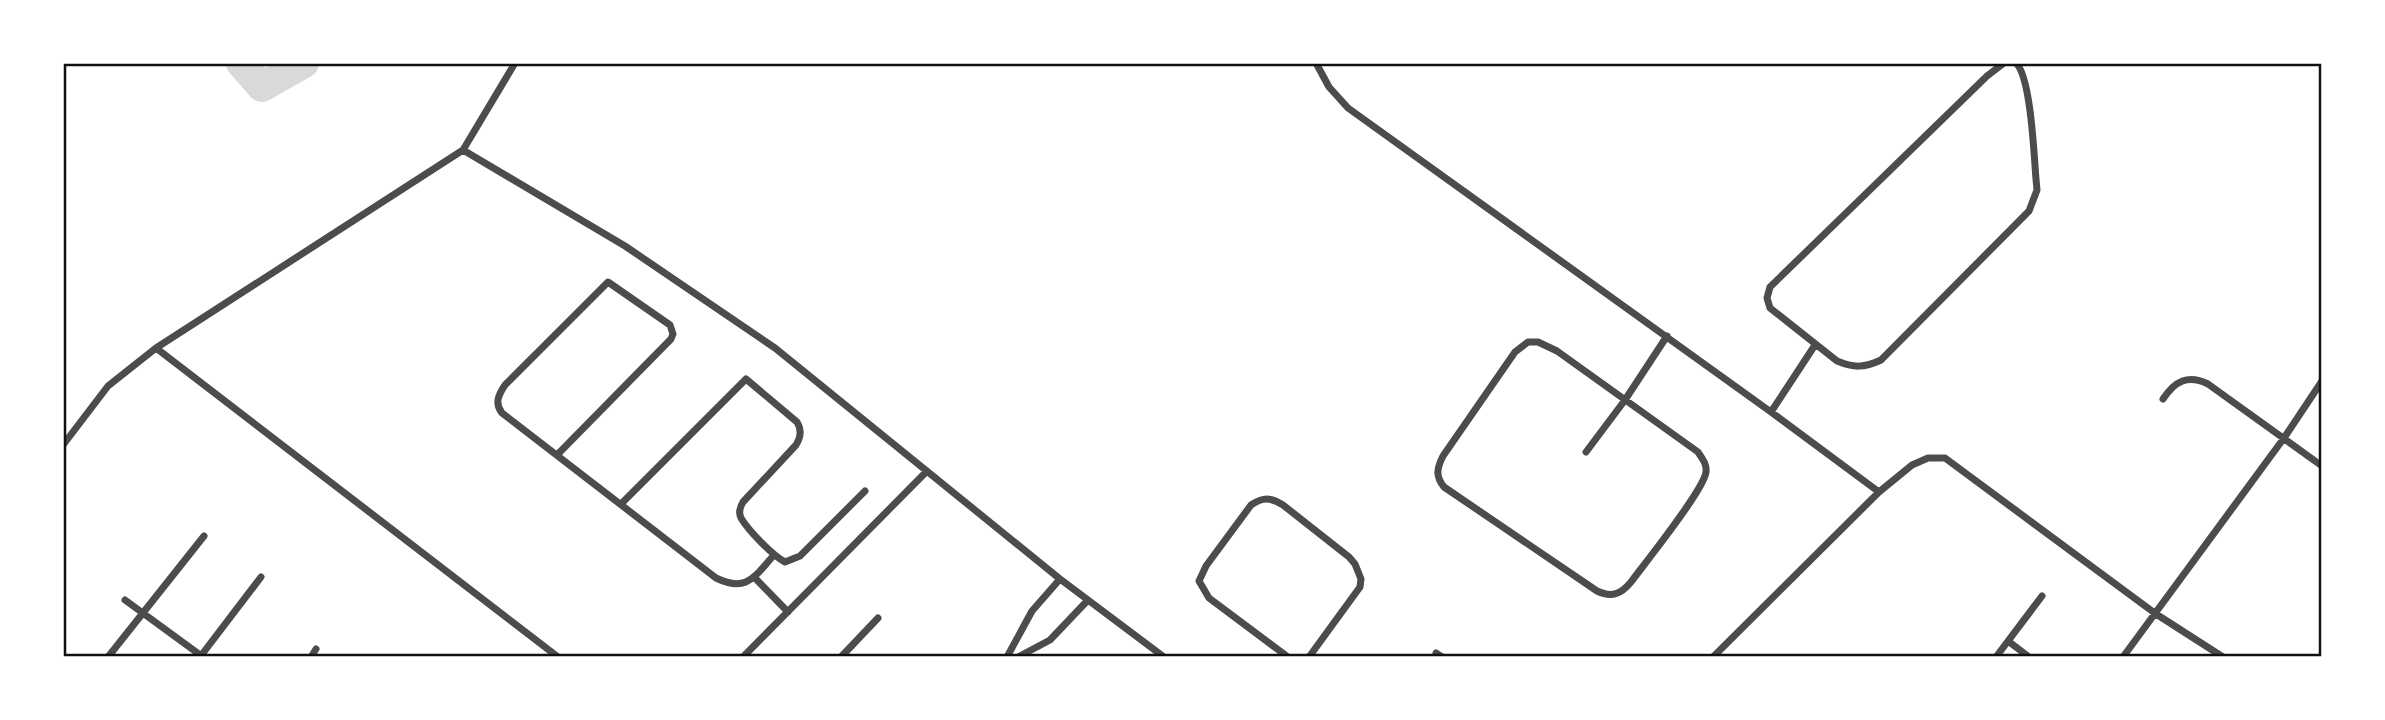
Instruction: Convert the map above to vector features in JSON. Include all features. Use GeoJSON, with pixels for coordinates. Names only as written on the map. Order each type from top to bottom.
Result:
{"type":"FeatureCollection","features":[{"type":"Feature","properties":{"kind":"street"},"geometry":{"type":"LineString","coordinates":[[63,445],[107,386],[156,348],[463,150],[515,63]]}},
{"type":"Feature","properties":{"kind":"street"},"geometry":{"type":"LineString","coordinates":[[1316,63],[1329,87],[1349,108],[1879,492]]}},
{"type":"Feature","properties":{"kind":"street"},"geometry":{"type":"LineString","coordinates":[[2004,63],[1770,287],[1767,298],[1770,308],[1815,345],[1850,366],[1860,368],[1881,360],[2029,211],[2037,190],[2028,103],[2022,70],[2016,63]]}},
{"type":"Feature","properties":{"kind":"street"},"geometry":{"type":"LineString","coordinates":[[463,150],[625,246],[775,348],[1059,579],[1164,657]]}},
{"type":"Feature","properties":{"kind":"street"},"geometry":{"type":"LineString","coordinates":[[557,455],[673,334],[670,325],[608,282],[505,385],[498,399],[502,413],[716,578],[731,585],[742,584],[754,577],[774,555]]}},
{"type":"Feature","properties":{"kind":"street"},"geometry":{"type":"LineString","coordinates":[[1586,452],[1625,400],[1667,336]]}},
{"type":"Feature","properties":{"kind":"street"},"geometry":{"type":"LineString","coordinates":[[1528,342],[1538,342],[1557,351],[1625,400],[1698,452],[1706,471],[1696,493],[1631,582],[1618,594],[1612,596],[1597,591],[1438,480],[1437,473],[1443,456],[1515,352],[1528,342]]}},
{"type":"Feature","properties":{"kind":"street"},"geometry":{"type":"LineString","coordinates":[[1771,412],[1815,345]]}},
{"type":"Feature","properties":{"kind":"street"},"geometry":{"type":"LineString","coordinates":[[156,348],[558,657]]}},
{"type":"Feature","properties":{"kind":"street"},"geometry":{"type":"LineString","coordinates":[[622,503],[746,379],[800,427],[796,445],[739,509],[741,518],[774,555],[785,562],[800,556],[864,491]]}},
{"type":"Feature","properties":{"kind":"street"},"geometry":{"type":"LineString","coordinates":[[2163,399],[2177,383],[2197,379],[2208,384],[2322,466]]}},
{"type":"Feature","properties":{"kind":"street"},"geometry":{"type":"LineString","coordinates":[[2123,657],[2284,439],[2322,382]]}},
{"type":"Feature","properties":{"kind":"street"},"geometry":{"type":"LineString","coordinates":[[1713,657],[1879,492],[1912,465],[1928,458],[1945,458],[2156,614],[2223,657]]}},
{"type":"Feature","properties":{"kind":"street"},"geometry":{"type":"LineString","coordinates":[[743,657],[927,471]]}},
{"type":"Feature","properties":{"kind":"street"},"geometry":{"type":"LineString","coordinates":[[1288,657],[1209,598],[1199,581],[1206,566],[1251,505],[1261,498],[1275,499],[1349,557],[1360,572],[1360,587],[1309,657]]}},
{"type":"Feature","properties":{"kind":"street"},"geometry":{"type":"LineString","coordinates":[[108,657],[204,536]]}},
{"type":"Feature","properties":{"kind":"street"},"geometry":{"type":"LineString","coordinates":[[754,577],[788,612]]}},
{"type":"Feature","properties":{"kind":"street"},"geometry":{"type":"LineString","coordinates":[[125,600],[202,656],[261,578]]}},
{"type":"Feature","properties":{"kind":"street"},"geometry":{"type":"LineString","coordinates":[[1007,657],[1031,611],[1059,579]]}},
{"type":"Feature","properties":{"kind":"street"},"geometry":{"type":"LineString","coordinates":[[1996,657],[2042,596]]}},
{"type":"Feature","properties":{"kind":"street"},"geometry":{"type":"LineString","coordinates":[[1018,657],[1050,640],[1088,600]]}},
{"type":"Feature","properties":{"kind":"street"},"geometry":{"type":"LineString","coordinates":[[841,657],[878,618]]}},
{"type":"Feature","properties":{"kind":"street"},"geometry":{"type":"LineString","coordinates":[[2008,641],[2029,657]]}},
{"type":"Feature","properties":{"kind":"street"},"geometry":{"type":"LineString","coordinates":[[311,657],[317,649]]}},
{"type":"Feature","properties":{"kind":"waterway"},"geometry":{"type":"LineString","coordinates":[[241,63],[262,87],[304,63]]}}]}
